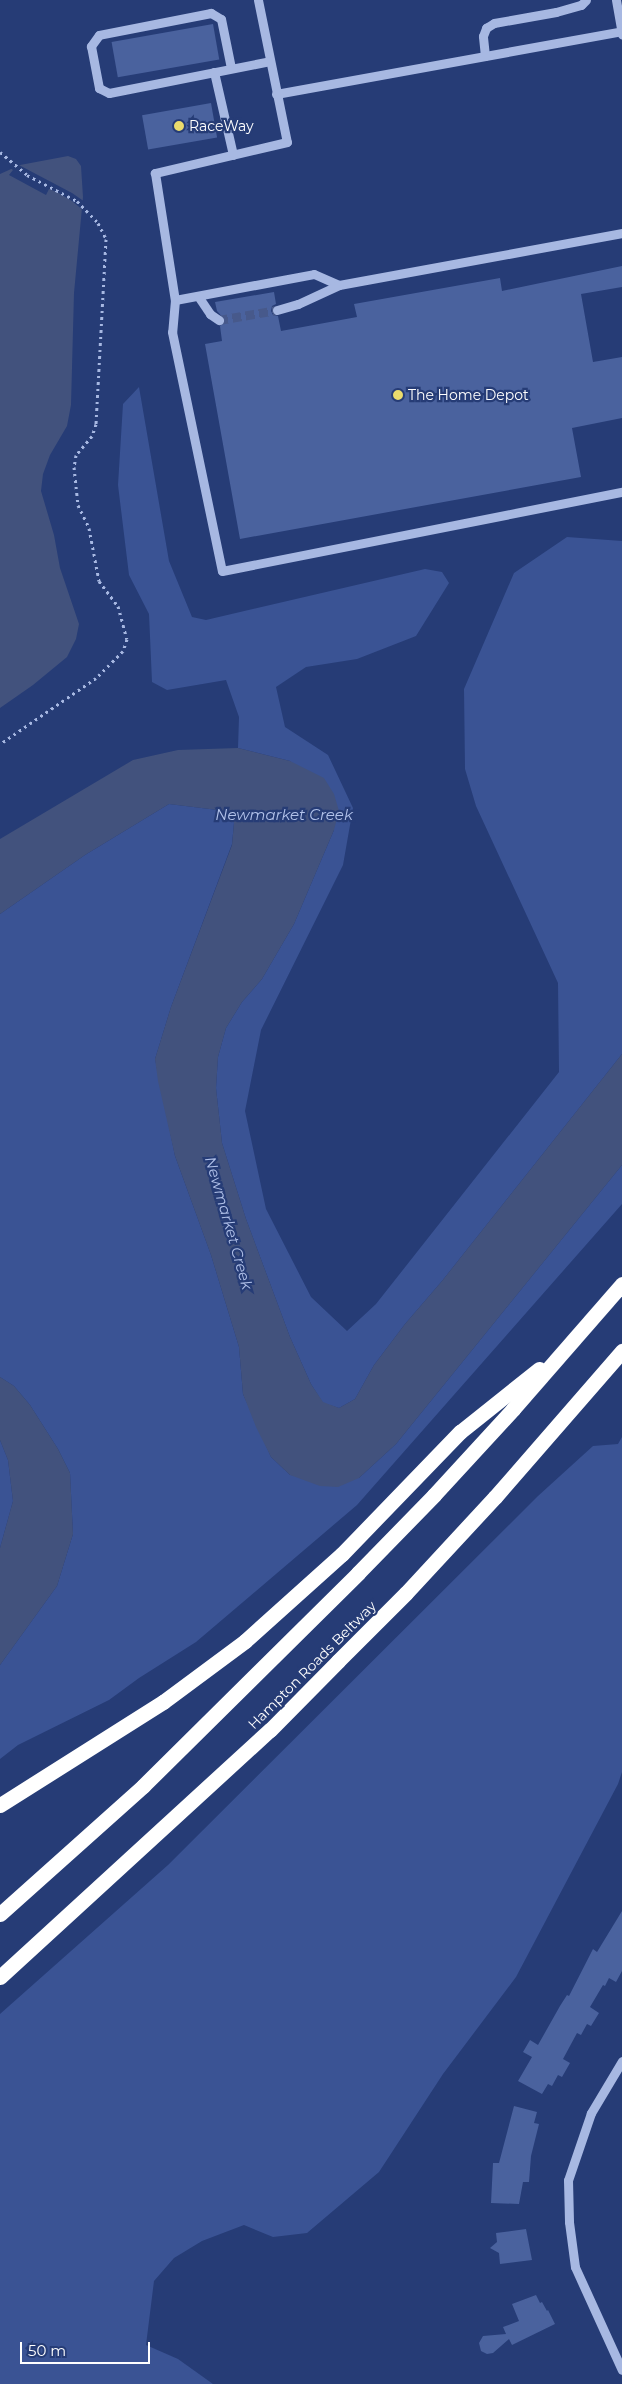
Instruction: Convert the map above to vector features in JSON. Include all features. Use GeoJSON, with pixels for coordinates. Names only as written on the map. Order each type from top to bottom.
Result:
{"type":"FeatureCollection","features":[{"type":"Feature","properties":{"kind":"highway"},"geometry":{"type":"LineString","coordinates":[[0,1914],[143,1786],[434,1495],[622,1284]]}},
{"type":"Feature","properties":{"kind":"highway"},"geometry":{"type":"LineString","coordinates":[[0,1805],[163,1702],[245,1641],[342,1554],[460,1432],[573,1341]]}},
{"type":"Feature","properties":{"kind":"highway","name":"Hampton Roads Beltway"},"geometry":{"type":"LineString","coordinates":[[0,1977],[270,1730],[332,1668],[406,1593],[495,1497],[622,1351]]}},
{"type":"Feature","properties":{"kind":"street"},"geometry":{"type":"LineString","coordinates":[[258,0],[287,142],[155,173],[175,300],[172,332],[222,571],[622,492]]}},
{"type":"Feature","properties":{"kind":"street"},"geometry":{"type":"LineString","coordinates":[[484,56],[483,36],[486,28],[494,23],[517,17],[556,12],[581,5],[586,0]]}},
{"type":"Feature","properties":{"kind":"street"},"geometry":{"type":"LineString","coordinates":[[276,94],[622,32],[616,0]]}},
{"type":"Feature","properties":{"kind":"street"},"geometry":{"type":"LineString","coordinates":[[231,68],[221,19],[211,13],[99,35],[91,46],[99,88],[109,93],[270,61]]}},
{"type":"Feature","properties":{"kind":"street"},"geometry":{"type":"LineString","coordinates":[[214,72],[233,155]]}},
{"type":"Feature","properties":{"kind":"street"},"geometry":{"type":"LineString","coordinates":[[277,310],[298,304],[339,284],[622,234]]}},
{"type":"Feature","properties":{"kind":"street"},"geometry":{"type":"LineString","coordinates":[[175,300],[314,274],[339,284]]}},
{"type":"Feature","properties":{"kind":"street"},"geometry":{"type":"LineString","coordinates":[[198,296],[210,314],[219,320]]}},
{"type":"Feature","properties":{"kind":"street"},"geometry":{"type":"LineString","coordinates":[[622,2061],[591,2113],[568,2180],[569,2222],[574,2267],[622,2370]]}},
{"type":"Feature","properties":{"kind":"path"},"geometry":{"type":"LineString","coordinates":[[0,152],[18,169],[77,201],[91,214],[102,229],[107,247],[96,424],[92,436],[76,455],[74,467],[78,505],[90,528],[99,581],[118,606],[127,639],[123,651],[96,678],[0,744]]}},
{"type":"Feature","properties":{"kind":"shaded area"},"geometry":{"type":"Polygon","coordinates":[[[139,387],[169,561],[192,617],[206,620],[425,569],[442,572],[449,583],[416,636],[357,659],[306,667],[276,687],[285,727],[328,755],[353,808],[343,865],[261,1030],[245,1111],[266,1209],[311,1297],[347,1331],[376,1304],[559,1072],[558,983],[476,806],[465,769],[464,689],[514,573],[567,537],[622,541],[622,1054],[442,1281],[405,1324],[374,1365],[355,1399],[339,1408],[323,1403],[311,1384],[290,1337],[246,1219],[222,1143],[216,1088],[218,1057],[226,1028],[242,1002],[262,979],[294,924],[334,830],[290,761],[238,748],[239,717],[226,680],[167,690],[152,682],[149,614],[129,575],[118,485],[123,404],[139,387]]]}},
{"type":"Feature","properties":{"kind":"shaded area"},"geometry":{"type":"Polygon","coordinates":[[[169,804],[226,811],[232,816],[234,823],[232,844],[171,1007],[155,1059],[175,1156],[211,1255],[239,1347],[243,1394],[271,1457],[290,1475],[359,1478],[396,1444],[622,1165],[622,1204],[357,1505],[196,1642],[139,1678],[109,1700],[18,1745],[0,1759],[0,1665],[57,1586],[73,1534],[70,1473],[58,1449],[30,1405],[14,1386],[0,1377],[0,914],[85,855],[169,804]]]}},
{"type":"Feature","properties":{"kind":"shaded area"},"geometry":{"type":"Polygon","coordinates":[[[622,1437],[622,1772],[618,1784],[516,1977],[443,2074],[379,2172],[307,2233],[273,2237],[244,2225],[202,2241],[174,2258],[154,2281],[146,2345],[178,2359],[213,2384],[0,2384],[0,2014],[168,1865],[538,1496],[593,1446],[618,1444],[622,1437]]]}},
{"type":"Feature","properties":{"kind":"shaded area"},"geometry":{"type":"Polygon","coordinates":[[[0,1440],[8,1460],[13,1501],[0,1548],[0,1440]]]}},
{"type":"Feature","properties":{"kind":"water"},"geometry":{"type":"Polygon","coordinates":[[[68,156],[76,159],[81,166],[83,197],[74,293],[71,405],[67,426],[50,455],[43,474],[41,491],[54,535],[60,568],[79,624],[76,639],[67,657],[33,685],[0,708],[0,174],[20,165],[68,156]]]}},
{"type":"Feature","properties":{"kind":"water","name":"Newmarket Creek"},"geometry":{"type":"Polygon","coordinates":[[[238,748],[290,761],[324,778],[334,794],[339,811],[334,830],[294,924],[262,979],[242,1002],[226,1028],[218,1057],[216,1088],[222,1143],[246,1219],[290,1337],[311,1384],[323,1402],[339,1408],[355,1399],[374,1365],[405,1324],[442,1281],[622,1054],[622,1165],[396,1444],[359,1478],[338,1487],[320,1486],[290,1475],[271,1457],[256,1427],[243,1394],[239,1347],[211,1255],[175,1156],[158,1081],[155,1059],[171,1007],[232,845],[234,823],[232,816],[226,811],[169,804],[85,855],[0,914],[0,839],[133,760],[178,750],[238,748]]]}},
{"type":"Feature","properties":{"kind":"water"},"geometry":{"type":"Polygon","coordinates":[[[0,1377],[14,1386],[30,1405],[58,1449],[70,1473],[73,1534],[57,1586],[0,1665],[0,1548],[13,1501],[8,1460],[0,1440],[0,1377]]]}},
{"type":"Feature","properties":{"kind":"pier"},"geometry":{"type":"Polygon","coordinates":[[[17,164],[72,193],[85,202],[84,211],[57,192],[49,189],[46,195],[9,175],[13,170],[9,167],[17,164]]]}},
{"type":"Feature","properties":{"kind":"building"},"geometry":{"type":"Polygon","coordinates":[[[213,24],[219,59],[118,77],[112,42],[213,24]]]}},
{"type":"Feature","properties":{"kind":"building","name":"RaceWay"},"geometry":{"type":"Polygon","coordinates":[[[211,103],[217,137],[148,150],[142,115],[211,103]]]}},
{"type":"Feature","properties":{"kind":"building","name":"The Home Depot"},"geometry":{"type":"Polygon","coordinates":[[[622,266],[622,287],[581,294],[593,362],[622,357],[622,418],[572,428],[581,477],[240,539],[205,344],[222,341],[220,326],[225,320],[217,311],[215,302],[274,292],[276,304],[272,306],[271,311],[273,315],[278,316],[281,331],[357,317],[354,304],[500,278],[502,291],[622,266]]]}},
{"type":"Feature","properties":{"kind":"building"},"geometry":{"type":"Polygon","coordinates":[[[622,1911],[622,1971],[616,1982],[609,1978],[605,1986],[603,1985],[590,2007],[599,2013],[591,2026],[587,2024],[581,2035],[577,2033],[563,2059],[570,2063],[562,2077],[558,2075],[552,2086],[548,2084],[542,2094],[518,2081],[532,2057],[523,2052],[530,2040],[538,2045],[560,2006],[567,1995],[569,1996],[593,1949],[597,1952],[622,1911]]]}},
{"type":"Feature","properties":{"kind":"building"},"geometry":{"type":"Polygon","coordinates":[[[514,2106],[537,2112],[534,2123],[539,2124],[531,2156],[529,2182],[523,2182],[519,2204],[491,2203],[493,2163],[499,2163],[514,2106]]]}},
{"type":"Feature","properties":{"kind":"building"},"geometry":{"type":"Polygon","coordinates":[[[526,2229],[532,2260],[500,2264],[499,2253],[490,2248],[497,2242],[496,2233],[526,2229]]]}},
{"type":"Feature","properties":{"kind":"building"},"geometry":{"type":"Polygon","coordinates":[[[536,2295],[540,2303],[542,2302],[548,2310],[555,2324],[512,2345],[509,2339],[493,2353],[487,2354],[481,2351],[479,2343],[483,2336],[506,2334],[503,2327],[519,2321],[512,2304],[536,2295]]]}},
{"type":"Feature","properties":{"kind":"tunnel"},"geometry":{"type":"LineString","coordinates":[[219,320],[277,310]]}},
{"type":"Feature","properties":{"kind":"place","name":"RaceWay"},"geometry":{"type":"Point","coordinates":[179,126]}},
{"type":"Feature","properties":{"kind":"place","name":"The Home Depot"},"geometry":{"type":"Point","coordinates":[398,395]}}]}
